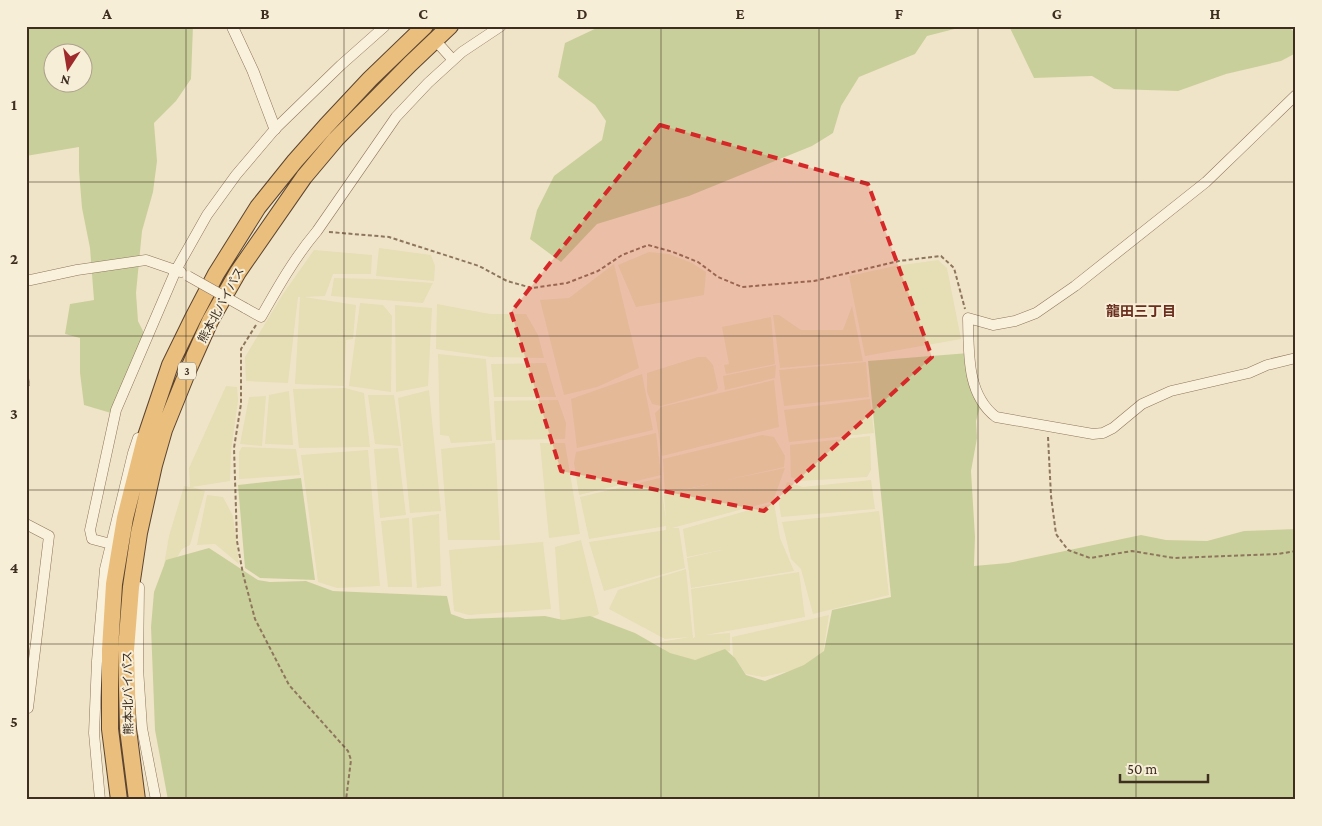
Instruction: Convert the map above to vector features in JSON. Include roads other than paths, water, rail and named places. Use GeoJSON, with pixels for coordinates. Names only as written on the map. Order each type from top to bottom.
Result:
{"type":"FeatureCollection","features":[{"type":"Feature","properties":{"kind":"highway","name":"熊本北バイパス"},"geometry":{"type":"LineString","coordinates":[[119,800],[110,729],[110,650],[114,584],[124,518],[145,439],[163,384],[197,309],[216,274],[258,207],[326,126],[370,79],[425,26]]}},
{"type":"Feature","properties":{"kind":"highway","name":"熊本北バイパス"},"geometry":{"type":"LineString","coordinates":[[137,800],[128,728],[126,650],[131,587],[139,533],[154,465],[164,430],[189,368],[210,322],[238,272],[304,177],[330,147],[410,64],[450,26]]}},
{"type":"Feature","properties":{"kind":"street"},"geometry":{"type":"LineString","coordinates":[[232,26],[253,71],[274,129]]}},
{"type":"Feature","properties":{"kind":"street"},"geometry":{"type":"LineString","coordinates":[[111,544],[92,539],[90,530],[116,410],[176,270],[207,215],[236,175],[274,129],[340,65],[386,26]]}},
{"type":"Feature","properties":{"kind":"street"},"geometry":{"type":"LineString","coordinates":[[26,282],[76,270],[146,260],[176,270],[261,317],[279,285],[308,242],[396,117],[428,83],[462,52],[501,26]]}},
{"type":"Feature","properties":{"kind":"street"},"geometry":{"type":"LineString","coordinates":[[435,40],[453,60]]}},
{"type":"Feature","properties":{"kind":"street"},"geometry":{"type":"LineString","coordinates":[[1296,95],[1206,182],[1075,286],[1036,313],[1015,321],[993,325],[968,318],[971,378],[986,409],[996,417],[1093,434],[1103,433],[1113,428],[1142,404],[1171,391],[1249,373],[1267,365],[1296,358]]}},
{"type":"Feature","properties":{"kind":"street"},"geometry":{"type":"LineString","coordinates":[[100,800],[94,724],[105,569],[132,453],[163,384]]}},
{"type":"Feature","properties":{"kind":"street"},"geometry":{"type":"LineString","coordinates":[[154,465],[142,546],[138,598],[138,638],[142,728],[156,800]]}},
{"type":"Feature","properties":{"kind":"street"},"geometry":{"type":"LineString","coordinates":[[26,524],[49,536],[31,650],[31,708]]}},
{"type":"Feature","properties":{"kind":"district","name":"龍田三丁目"},"geometry":{"type":"Point","coordinates":[1141,311]}}]}
